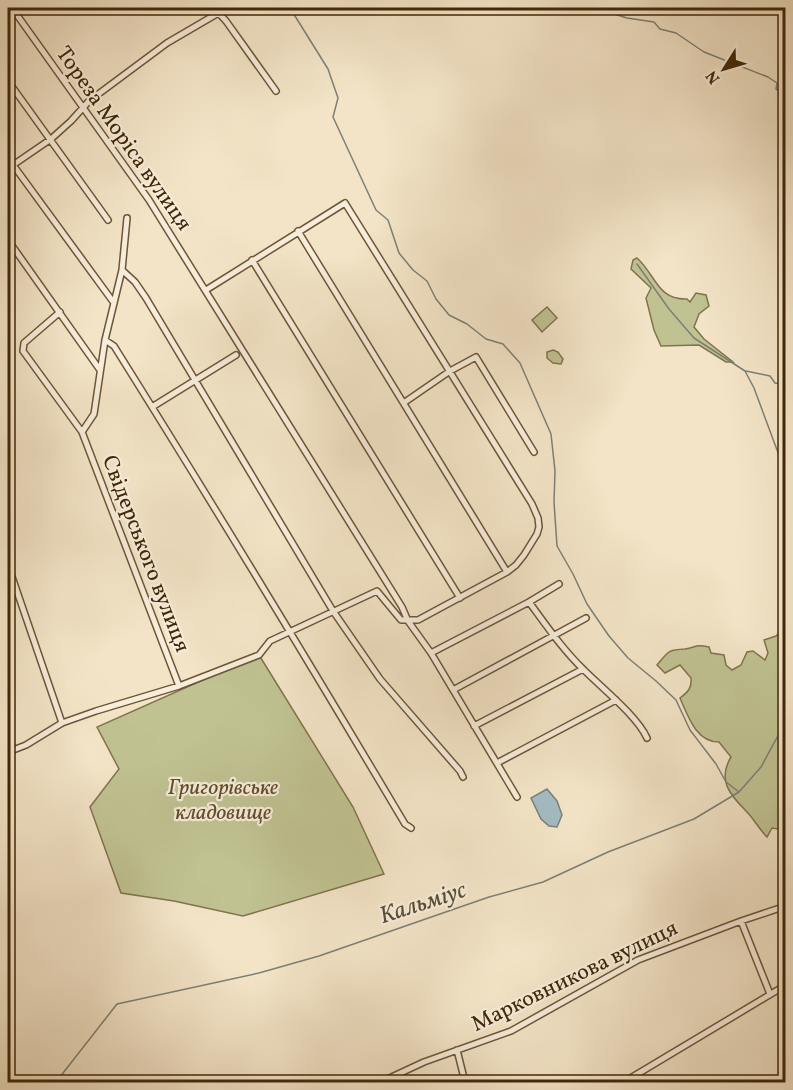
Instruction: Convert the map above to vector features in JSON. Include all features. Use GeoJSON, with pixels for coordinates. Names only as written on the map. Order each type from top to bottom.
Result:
{"type":"FeatureCollection","features":[{"type":"Feature","properties":{"kind":"street","name":"Тореза Моріса вулиця"},"geometry":{"type":"LineString","coordinates":[[12,8],[149,200],[402,606],[408,621]]}},
{"type":"Feature","properties":{"kind":"street"},"geometry":{"type":"LineString","coordinates":[[214,8],[221,10],[276,91]]}},
{"type":"Feature","properties":{"kind":"street"},"geometry":{"type":"LineString","coordinates":[[13,165],[51,139],[88,101],[167,43],[221,10]]}},
{"type":"Feature","properties":{"kind":"street"},"geometry":{"type":"LineString","coordinates":[[8,81],[108,220]]}},
{"type":"Feature","properties":{"kind":"street"},"geometry":{"type":"LineString","coordinates":[[8,158],[114,303]]}},
{"type":"Feature","properties":{"kind":"street"},"geometry":{"type":"LineString","coordinates":[[8,752],[26,745],[62,723],[179,686],[259,655],[270,641],[377,591],[401,620],[418,620],[507,572],[516,565],[532,544],[539,527],[532,504],[345,203],[206,290]]}},
{"type":"Feature","properties":{"kind":"street"},"geometry":{"type":"LineString","coordinates":[[82,432],[94,414],[105,340],[122,270],[127,218]]}},
{"type":"Feature","properties":{"kind":"street"},"geometry":{"type":"LineString","coordinates":[[298,231],[405,402],[507,572]]}},
{"type":"Feature","properties":{"kind":"street"},"geometry":{"type":"LineString","coordinates":[[8,240],[100,369]]}},
{"type":"Feature","properties":{"kind":"street"},"geometry":{"type":"LineString","coordinates":[[252,260],[459,597]]}},
{"type":"Feature","properties":{"kind":"street"},"geometry":{"type":"LineString","coordinates":[[122,270],[135,282],[146,298],[333,611],[380,679],[463,777]]}},
{"type":"Feature","properties":{"kind":"street","name":"Свiдерського вулиця"},"geometry":{"type":"LineString","coordinates":[[60,312],[22,346],[82,432],[179,686]]}},
{"type":"Feature","properties":{"kind":"street"},"geometry":{"type":"LineString","coordinates":[[105,340],[114,346],[290,631],[405,824],[411,828]]}},
{"type":"Feature","properties":{"kind":"street"},"geometry":{"type":"LineString","coordinates":[[152,407],[236,355]]}},
{"type":"Feature","properties":{"kind":"street"},"geometry":{"type":"LineString","coordinates":[[405,402],[450,371],[476,357],[534,452]]}},
{"type":"Feature","properties":{"kind":"street"},"geometry":{"type":"LineString","coordinates":[[8,565],[62,723]]}},
{"type":"Feature","properties":{"kind":"street"},"geometry":{"type":"LineString","coordinates":[[431,653],[530,602],[559,584]]}},
{"type":"Feature","properties":{"kind":"street"},"geometry":{"type":"LineString","coordinates":[[530,602],[554,636],[583,669],[616,700],[647,738]]}},
{"type":"Feature","properties":{"kind":"street"},"geometry":{"type":"LineString","coordinates":[[453,690],[586,618]]}},
{"type":"Feature","properties":{"kind":"street"},"geometry":{"type":"LineString","coordinates":[[408,621],[431,653],[517,797]]}},
{"type":"Feature","properties":{"kind":"street"},"geometry":{"type":"LineString","coordinates":[[474,726],[583,669]]}},
{"type":"Feature","properties":{"kind":"street"},"geometry":{"type":"LineString","coordinates":[[497,763],[616,700]]}},
{"type":"Feature","properties":{"kind":"street","name":"Марковникова вулиця"},"geometry":{"type":"LineString","coordinates":[[381,1083],[423,1062],[511,1030],[638,960],[786,906]]}},
{"type":"Feature","properties":{"kind":"street"},"geometry":{"type":"LineString","coordinates":[[741,921],[770,994]]}},
{"type":"Feature","properties":{"kind":"street"},"geometry":{"type":"LineString","coordinates":[[626,1082],[786,985]]}},
{"type":"Feature","properties":{"kind":"street"},"geometry":{"type":"LineString","coordinates":[[457,1050],[465,1083]]}},
{"type":"Feature","properties":{"kind":"street"},"geometry":{"type":"LineString","coordinates":[[8,1075],[16,1083]]}},
{"type":"Feature","properties":{"kind":"green space"},"geometry":{"type":"Polygon","coordinates":[[[637,258],[663,291],[669,295],[687,299],[690,302],[696,293],[706,295],[709,306],[699,314],[694,327],[704,339],[733,362],[726,362],[699,345],[661,346],[654,330],[646,298],[651,288],[631,269],[633,260],[637,258]]]}},
{"type":"Feature","properties":{"kind":"green space"},"geometry":{"type":"Polygon","coordinates":[[[547,307],[557,318],[542,332],[532,320],[547,307]]]}},
{"type":"Feature","properties":{"kind":"green space"},"geometry":{"type":"Polygon","coordinates":[[[553,350],[558,352],[563,359],[561,364],[553,363],[547,358],[547,352],[553,350]]]}},
{"type":"Feature","properties":{"kind":"green space"},"geometry":{"type":"Polygon","coordinates":[[[785,627],[785,830],[772,828],[767,837],[727,787],[725,773],[731,757],[719,742],[704,738],[699,733],[686,712],[680,698],[689,690],[691,678],[680,665],[665,673],[657,665],[671,651],[701,646],[709,647],[711,653],[724,655],[726,665],[732,670],[741,665],[747,652],[753,651],[765,660],[768,653],[764,640],[776,636],[785,627]]]}},
{"type":"Feature","properties":{"kind":"green space","name":"Григорівське кладовище"},"geometry":{"type":"Polygon","coordinates":[[[259,655],[353,807],[384,874],[243,916],[174,901],[121,893],[90,807],[119,769],[97,727],[259,655]]]}},
{"type":"Feature","properties":{"kind":"water"},"geometry":{"type":"Polygon","coordinates":[[[547,789],[557,801],[562,815],[557,827],[549,826],[541,819],[531,798],[547,789]]]}},
{"type":"Feature","properties":{"kind":"waterway"},"geometry":{"type":"LineString","coordinates":[[290,8],[328,69],[338,98],[333,117],[376,210],[388,220],[399,253],[413,270],[427,281],[436,299],[449,315],[467,324],[486,339],[503,344],[520,363],[551,434],[555,471],[554,502],[557,546],[587,604],[609,636],[628,658],[676,700],[690,730],[716,764],[726,782],[739,792]]}},
{"type":"Feature","properties":{"kind":"waterway"},"geometry":{"type":"LineString","coordinates":[[608,12],[627,18],[654,22],[660,29],[676,33],[704,52],[768,77],[777,83],[776,89],[786,95]]}},
{"type":"Feature","properties":{"kind":"waterway"},"geometry":{"type":"LineString","coordinates":[[637,264],[669,309],[694,338],[745,371],[754,388],[780,458],[786,466]]}},
{"type":"Feature","properties":{"kind":"waterway"},"geometry":{"type":"LineString","coordinates":[[746,371],[770,376],[775,383],[786,385]]}},
{"type":"Feature","properties":{"kind":"waterway","name":"Кальміус"},"geometry":{"type":"LineString","coordinates":[[56,1082],[117,1004],[259,973],[319,956],[489,897],[543,882],[608,852],[694,819],[739,792],[761,767],[786,721]]}}]}
